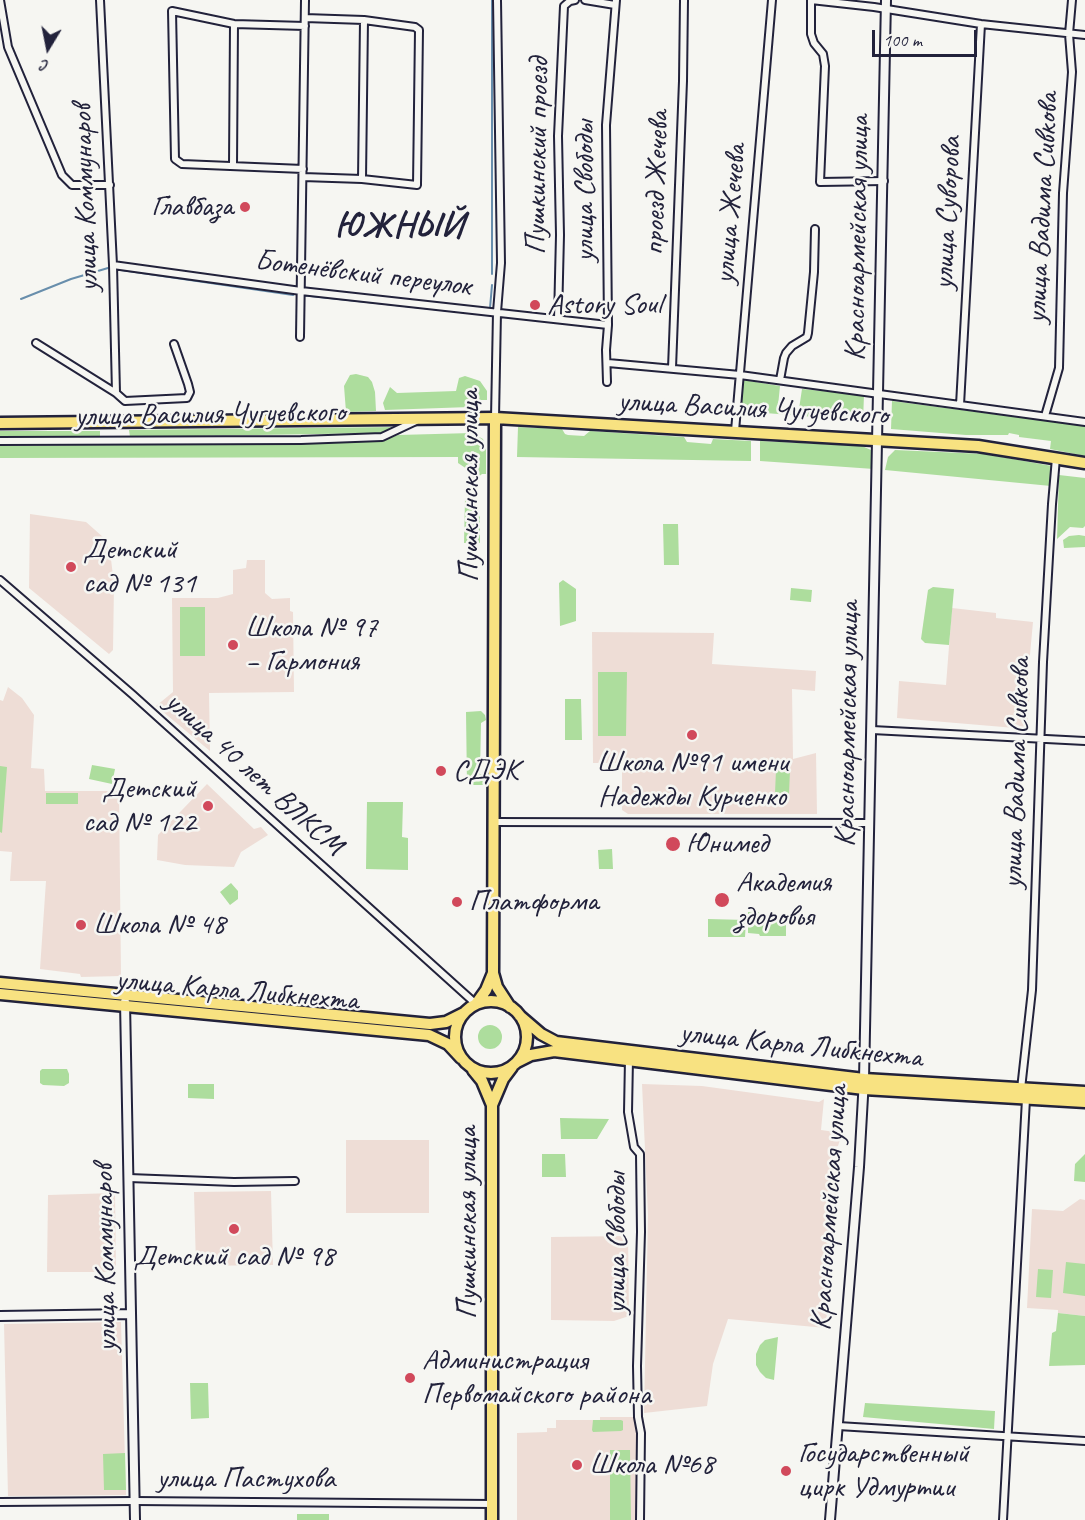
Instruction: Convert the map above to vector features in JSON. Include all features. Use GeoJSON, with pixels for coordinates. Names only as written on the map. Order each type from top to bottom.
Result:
{"type":"FeatureCollection","features":[{"type":"Feature","properties":{"kind":"main road","name":"улица Василия Чугуевского"},"geometry":{"type":"LineString","coordinates":[[0,423],[495,418],[978,446],[1085,463]]}},
{"type":"Feature","properties":{"kind":"main road","name":"Пушкинская улица"},"geometry":{"type":"LineString","coordinates":[[495,418],[493,973],[497,987],[510,1007]]}},
{"type":"Feature","properties":{"kind":"main road","name":"Пушкинская улица"},"geometry":{"type":"LineString","coordinates":[[476,1005],[493,973]]}},
{"type":"Feature","properties":{"kind":"main road","name":"улица Карла Либкнехта"},"geometry":{"type":"LineString","coordinates":[[0,983],[429,1035],[448,1044],[461,1058]]}},
{"type":"Feature","properties":{"kind":"main road","name":"улица Карла Либкнехта"},"geometry":{"type":"LineString","coordinates":[[0,994],[125,999],[429,1024],[446,1022],[464,1013]]}},
{"type":"Feature","properties":{"kind":"main road"},"geometry":{"type":"LineString","coordinates":[[493,1001],[510,1007],[520,1016],[526,1029],[526,1043],[514,1064],[492,1073],[471,1068],[461,1058],[455,1046],[455,1031],[464,1013],[476,1005],[493,1001]]}},
{"type":"Feature","properties":{"kind":"main road","name":"улица Карла Либкнехта"},"geometry":{"type":"LineString","coordinates":[[520,1016],[541,1034],[556,1041],[629,1056],[864,1084],[1024,1094],[1085,1102]]}},
{"type":"Feature","properties":{"kind":"main road","name":"улица Карла Либкнехта"},"geometry":{"type":"LineString","coordinates":[[514,1064],[531,1055],[554,1051],[617,1054]]}},
{"type":"Feature","properties":{"kind":"main road","name":"Пушкинская улица"},"geometry":{"type":"LineString","coordinates":[[492,1520],[492,1105],[503,1078],[514,1064]]}},
{"type":"Feature","properties":{"kind":"main road","name":"Пушкинская улица"},"geometry":{"type":"LineString","coordinates":[[471,1068],[482,1081],[492,1105]]}},
{"type":"Feature","properties":{"kind":"main road","name":"улица Карла Либкнехта"},"geometry":{"type":"LineString","coordinates":[[1024,1094],[1085,1092]]}},
{"type":"Feature","properties":{"kind":"street"},"geometry":{"type":"LineString","coordinates":[[0,0],[8,47],[62,175],[72,185],[110,185]]}},
{"type":"Feature","properties":{"kind":"street","name":"улица Коммунаров"},"geometry":{"type":"LineString","coordinates":[[100,0],[110,185],[116,393]]}},
{"type":"Feature","properties":{"kind":"street"},"geometry":{"type":"LineString","coordinates":[[300,336],[305,0]]}},
{"type":"Feature","properties":{"kind":"street","name":"Пушкинская улица"},"geometry":{"type":"LineString","coordinates":[[495,418],[497,312],[501,263],[497,0]]}},
{"type":"Feature","properties":{"kind":"street","name":"Пушкинский проезд"},"geometry":{"type":"LineString","coordinates":[[558,320],[560,235],[558,136],[564,6],[575,0]]}},
{"type":"Feature","properties":{"kind":"street"},"geometry":{"type":"LineString","coordinates":[[585,0],[615,2]]}},
{"type":"Feature","properties":{"kind":"street","name":"проезд Жечева"},"geometry":{"type":"LineString","coordinates":[[672,368],[684,0]]}},
{"type":"Feature","properties":{"kind":"street","name":"улица Жечева"},"geometry":{"type":"LineString","coordinates":[[735,432],[772,0]]}},
{"type":"Feature","properties":{"kind":"street"},"geometry":{"type":"LineString","coordinates":[[884,181],[820,182],[825,66],[823,54],[814,43],[811,34],[811,0],[886,4],[981,24],[1085,35]]}},
{"type":"Feature","properties":{"kind":"street","name":"улица Вадима Сивкова"},"geometry":{"type":"LineString","coordinates":[[1045,416],[1059,368],[1064,193],[1072,72],[1069,33],[1072,0]]}},
{"type":"Feature","properties":{"kind":"street","name":"улица Свободы"},"geometry":{"type":"LineString","coordinates":[[607,382],[606,350],[609,325],[606,125],[615,2]]}},
{"type":"Feature","properties":{"kind":"street","name":"Красноармейская улица"},"geometry":{"type":"LineString","coordinates":[[830,1520],[864,1084],[886,4]]}},
{"type":"Feature","properties":{"kind":"street"},"geometry":{"type":"LineString","coordinates":[[305,18],[364,20],[415,27],[419,30],[417,184],[233,166],[182,164],[175,159],[172,11],[234,24],[305,27]]}},
{"type":"Feature","properties":{"kind":"street"},"geometry":{"type":"LineString","coordinates":[[362,179],[364,20]]}},
{"type":"Feature","properties":{"kind":"street"},"geometry":{"type":"LineString","coordinates":[[233,166],[234,24]]}},
{"type":"Feature","properties":{"kind":"street","name":"улица Суворова"},"geometry":{"type":"LineString","coordinates":[[960,405],[981,24]]}},
{"type":"Feature","properties":{"kind":"street"},"geometry":{"type":"LineString","coordinates":[[780,380],[786,353],[792,346],[807,337],[808,333],[814,272],[815,229]]}},
{"type":"Feature","properties":{"kind":"street","name":"Ботенёвский переулок"},"geometry":{"type":"LineString","coordinates":[[113,265],[301,291],[609,325]]}},
{"type":"Feature","properties":{"kind":"street"},"geometry":{"type":"LineString","coordinates":[[36,343],[125,401],[187,398],[190,392],[174,344]]}},
{"type":"Feature","properties":{"kind":"street"},"geometry":{"type":"LineString","coordinates":[[608,363],[740,375],[1085,422]]}},
{"type":"Feature","properties":{"kind":"street","name":"улица Василия Чугуевского"},"geometry":{"type":"LineString","coordinates":[[0,441],[301,440],[382,437],[417,420]]}},
{"type":"Feature","properties":{"kind":"street","name":"улица Вадима Сивкова"},"geometry":{"type":"LineString","coordinates":[[1003,1520],[1022,1202],[1024,1094],[1032,990],[1041,739],[1056,458]]}},
{"type":"Feature","properties":{"kind":"street","name":"улица 40 лет ВЛКСМ"},"geometry":{"type":"LineString","coordinates":[[0,580],[132,694],[476,1005]]}},
{"type":"Feature","properties":{"kind":"street"},"geometry":{"type":"LineString","coordinates":[[872,730],[1085,741]]}},
{"type":"Feature","properties":{"kind":"street"},"geometry":{"type":"LineString","coordinates":[[493,822],[870,823]]}},
{"type":"Feature","properties":{"kind":"street","name":"улица Коммунаров"},"geometry":{"type":"LineString","coordinates":[[125,999],[135,1520]]}},
{"type":"Feature","properties":{"kind":"street","name":"улица Свободы"},"geometry":{"type":"LineString","coordinates":[[629,1056],[628,1112],[634,1147],[640,1154],[641,1232],[637,1366],[638,1417],[641,1433],[640,1520]]}},
{"type":"Feature","properties":{"kind":"street"},"geometry":{"type":"LineString","coordinates":[[129,1178],[234,1182],[295,1181]]}},
{"type":"Feature","properties":{"kind":"street"},"geometry":{"type":"LineString","coordinates":[[0,1316],[131,1314]]}},
{"type":"Feature","properties":{"kind":"street"},"geometry":{"type":"LineString","coordinates":[[838,1426],[1085,1441]]}},
{"type":"Feature","properties":{"kind":"street","name":"улица Пастухова"},"geometry":{"type":"LineString","coordinates":[[0,1502],[492,1504]]}},
{"type":"Feature","properties":{"kind":"shaded area","name":"Детский сад № 131"},"geometry":{"type":"Polygon","coordinates":[[[30,514],[86,522],[103,537],[110,551],[114,584],[113,650],[109,654],[29,588],[30,514]]]}},
{"type":"Feature","properties":{"kind":"shaded area","name":"Школа № 97 – Гармония"},"geometry":{"type":"Polygon","coordinates":[[[247,560],[265,560],[265,593],[272,599],[290,598],[290,611],[293,612],[294,692],[209,693],[210,751],[156,706],[173,692],[172,598],[218,598],[233,594],[233,570],[246,568],[247,560]]]}},
{"type":"Feature","properties":{"kind":"shaded area"},"geometry":{"type":"Polygon","coordinates":[[[952,608],[996,613],[996,618],[1033,622],[1027,687],[1030,691],[1027,729],[897,718],[899,681],[946,685],[952,608]]]}},
{"type":"Feature","properties":{"kind":"shaded area","name":"Школа №91 имени Надежды Курченко"},"geometry":{"type":"Polygon","coordinates":[[[592,632],[714,633],[712,664],[816,671],[815,691],[792,689],[793,759],[816,753],[817,814],[628,814],[622,810],[622,763],[593,763],[592,632]]]}},
{"type":"Feature","properties":{"kind":"shaded area"},"geometry":{"type":"Polygon","coordinates":[[[8,687],[22,698],[34,715],[31,768],[44,769],[45,791],[119,791],[121,976],[81,977],[80,974],[40,969],[46,881],[10,881],[12,852],[0,851],[0,700],[3,701],[8,687]]]}},
{"type":"Feature","properties":{"kind":"shaded area","name":"Детский сад № 122"},"geometry":{"type":"Polygon","coordinates":[[[207,784],[254,829],[261,827],[268,835],[241,852],[234,867],[185,865],[157,860],[158,835],[207,784]]]}},
{"type":"Feature","properties":{"kind":"shaded area"},"geometry":{"type":"Polygon","coordinates":[[[642,1084],[702,1086],[819,1102],[824,1099],[821,1130],[842,1133],[838,1146],[833,1147],[831,1168],[841,1169],[835,1221],[832,1225],[826,1328],[728,1319],[713,1364],[707,1406],[644,1413],[648,1215],[642,1084]]]}},
{"type":"Feature","properties":{"kind":"shaded area"},"geometry":{"type":"Polygon","coordinates":[[[346,1140],[429,1140],[429,1213],[346,1213],[346,1140]]]}},
{"type":"Feature","properties":{"kind":"shaded area","name":"Детский сад № 98"},"geometry":{"type":"Polygon","coordinates":[[[271,1191],[273,1265],[196,1266],[194,1192],[271,1191]]]}},
{"type":"Feature","properties":{"kind":"shaded area"},"geometry":{"type":"Polygon","coordinates":[[[115,1193],[116,1272],[47,1272],[48,1195],[115,1193]]]}},
{"type":"Feature","properties":{"kind":"shaded area"},"geometry":{"type":"Polygon","coordinates":[[[1080,1199],[1085,1200],[1085,1316],[1058,1313],[1058,1310],[1027,1308],[1032,1209],[1063,1211],[1080,1199]]]}},
{"type":"Feature","properties":{"kind":"shaded area"},"geometry":{"type":"Polygon","coordinates":[[[628,1236],[629,1316],[614,1321],[551,1320],[551,1237],[628,1236]]]}},
{"type":"Feature","properties":{"kind":"shaded area"},"geometry":{"type":"Polygon","coordinates":[[[121,1322],[126,1495],[8,1496],[4,1324],[121,1322]]]}},
{"type":"Feature","properties":{"kind":"shaded area","name":"Школа №68"},"geometry":{"type":"Polygon","coordinates":[[[600,1417],[636,1417],[637,1520],[517,1520],[517,1433],[547,1432],[547,1428],[556,1428],[556,1420],[600,1420],[600,1417]]]}},
{"type":"Feature","properties":{"kind":"green space"},"geometry":{"type":"Polygon","coordinates":[[[350,375],[368,377],[372,382],[376,411],[346,412],[344,386],[350,375]]]}},
{"type":"Feature","properties":{"kind":"green space"},"geometry":{"type":"Polygon","coordinates":[[[465,376],[480,381],[487,391],[487,400],[470,400],[470,407],[385,410],[383,403],[390,387],[397,393],[456,391],[459,378],[465,376]]]}},
{"type":"Feature","properties":{"kind":"green space"},"geometry":{"type":"Polygon","coordinates":[[[743,380],[780,386],[778,406],[799,409],[802,389],[864,395],[863,421],[741,411],[743,380]]]}},
{"type":"Feature","properties":{"kind":"green space"},"geometry":{"type":"Polygon","coordinates":[[[892,401],[1085,426],[1085,456],[1050,449],[1051,441],[1019,437],[1019,435],[1009,433],[1008,435],[966,435],[891,429],[892,401]]]}},
{"type":"Feature","properties":{"kind":"green space"},"geometry":{"type":"Polygon","coordinates":[[[396,427],[382,433],[130,437],[129,430],[396,427]]]}},
{"type":"Feature","properties":{"kind":"green space"},"geometry":{"type":"Polygon","coordinates":[[[518,427],[562,429],[568,435],[584,436],[590,431],[684,437],[687,442],[711,444],[713,439],[751,441],[751,461],[517,457],[518,427]]]}},
{"type":"Feature","properties":{"kind":"green space"},"geometry":{"type":"Polygon","coordinates":[[[0,431],[100,431],[100,439],[0,439],[0,431]]]}},
{"type":"Feature","properties":{"kind":"green space"},"geometry":{"type":"Polygon","coordinates":[[[472,433],[483,439],[486,449],[486,474],[476,479],[474,499],[480,518],[480,543],[464,543],[465,499],[469,496],[470,471],[458,463],[458,457],[0,458],[0,446],[381,441],[398,435],[472,433]]]}},
{"type":"Feature","properties":{"kind":"green space"},"geometry":{"type":"Polygon","coordinates":[[[760,441],[862,446],[871,450],[875,458],[874,469],[760,461],[760,441]]]}},
{"type":"Feature","properties":{"kind":"green space"},"geometry":{"type":"Polygon","coordinates":[[[895,450],[985,454],[1052,466],[1051,486],[885,470],[888,457],[895,450]]]}},
{"type":"Feature","properties":{"kind":"green space"},"geometry":{"type":"Polygon","coordinates":[[[1059,475],[1085,478],[1085,526],[1083,528],[1070,527],[1057,539],[1059,475]]]}},
{"type":"Feature","properties":{"kind":"green space"},"geometry":{"type":"Polygon","coordinates":[[[663,524],[678,524],[679,565],[664,565],[663,524]]]}},
{"type":"Feature","properties":{"kind":"green space"},"geometry":{"type":"Polygon","coordinates":[[[1069,536],[1085,536],[1085,547],[1064,548],[1063,540],[1069,536]]]}},
{"type":"Feature","properties":{"kind":"green space"},"geometry":{"type":"Polygon","coordinates":[[[563,580],[576,589],[576,621],[560,626],[559,583],[563,580]]]}},
{"type":"Feature","properties":{"kind":"green space"},"geometry":{"type":"Polygon","coordinates":[[[933,587],[954,589],[949,645],[925,643],[921,639],[928,590],[933,587]]]}},
{"type":"Feature","properties":{"kind":"green space"},"geometry":{"type":"Polygon","coordinates":[[[791,588],[812,590],[811,602],[790,600],[791,588]]]}},
{"type":"Feature","properties":{"kind":"green space"},"geometry":{"type":"Polygon","coordinates":[[[180,607],[205,607],[205,656],[180,656],[180,607]]]}},
{"type":"Feature","properties":{"kind":"green space"},"geometry":{"type":"Polygon","coordinates":[[[598,672],[627,672],[626,736],[598,736],[598,672]]]}},
{"type":"Feature","properties":{"kind":"green space"},"geometry":{"type":"Polygon","coordinates":[[[565,699],[581,699],[582,740],[565,740],[565,699]]]}},
{"type":"Feature","properties":{"kind":"green space"},"geometry":{"type":"Polygon","coordinates":[[[481,711],[486,720],[481,723],[480,774],[486,774],[486,780],[484,785],[467,785],[466,712],[481,711]]]}},
{"type":"Feature","properties":{"kind":"green space"},"geometry":{"type":"Polygon","coordinates":[[[92,765],[115,769],[112,784],[89,779],[92,765]]]}},
{"type":"Feature","properties":{"kind":"green space"},"geometry":{"type":"Polygon","coordinates":[[[0,766],[7,767],[2,833],[0,832],[0,766]]]}},
{"type":"Feature","properties":{"kind":"green space"},"geometry":{"type":"Polygon","coordinates":[[[776,770],[790,770],[789,794],[775,793],[776,770]]]}},
{"type":"Feature","properties":{"kind":"green space"},"geometry":{"type":"Polygon","coordinates":[[[46,793],[78,793],[78,804],[46,804],[46,793]]]}},
{"type":"Feature","properties":{"kind":"green space"},"geometry":{"type":"Polygon","coordinates":[[[367,802],[403,802],[402,837],[408,838],[408,870],[366,869],[367,802]]]}},
{"type":"Feature","properties":{"kind":"green space"},"geometry":{"type":"Polygon","coordinates":[[[612,849],[613,869],[599,869],[598,850],[612,849]]]}},
{"type":"Feature","properties":{"kind":"green space"},"geometry":{"type":"Polygon","coordinates":[[[231,883],[238,891],[238,899],[230,905],[220,892],[231,883]]]}},
{"type":"Feature","properties":{"kind":"green space"},"geometry":{"type":"Polygon","coordinates":[[[748,912],[759,912],[760,920],[786,920],[786,936],[760,936],[748,933],[748,912]]]}},
{"type":"Feature","properties":{"kind":"green space"},"geometry":{"type":"Polygon","coordinates":[[[708,919],[746,920],[745,937],[708,937],[708,919]]]}},
{"type":"Feature","properties":{"kind":"green space"},"geometry":{"type":"Polygon","coordinates":[[[490,1025],[499,1028],[502,1037],[499,1046],[490,1049],[481,1046],[478,1037],[481,1028],[490,1025]]]}},
{"type":"Feature","properties":{"kind":"green space"},"geometry":{"type":"Polygon","coordinates":[[[42,1069],[67,1069],[69,1083],[64,1086],[43,1085],[40,1083],[42,1069]]]}},
{"type":"Feature","properties":{"kind":"green space"},"geometry":{"type":"Polygon","coordinates":[[[188,1084],[214,1084],[214,1099],[188,1098],[188,1084]]]}},
{"type":"Feature","properties":{"kind":"green space"},"geometry":{"type":"Polygon","coordinates":[[[560,1118],[609,1119],[597,1139],[561,1139],[560,1118]]]}},
{"type":"Feature","properties":{"kind":"green space"},"geometry":{"type":"Polygon","coordinates":[[[542,1154],[565,1154],[566,1177],[542,1177],[542,1154]]]}},
{"type":"Feature","properties":{"kind":"green space"},"geometry":{"type":"Polygon","coordinates":[[[1085,1154],[1085,1182],[1074,1181],[1075,1164],[1085,1154]]]}},
{"type":"Feature","properties":{"kind":"green space"},"geometry":{"type":"Polygon","coordinates":[[[1066,1262],[1085,1264],[1085,1296],[1063,1293],[1066,1262]]]}},
{"type":"Feature","properties":{"kind":"green space"},"geometry":{"type":"Polygon","coordinates":[[[1038,1269],[1053,1270],[1051,1298],[1036,1297],[1038,1269]]]}},
{"type":"Feature","properties":{"kind":"green space"},"geometry":{"type":"Polygon","coordinates":[[[1058,1313],[1085,1316],[1085,1365],[1049,1366],[1052,1333],[1056,1331],[1058,1313]]]}},
{"type":"Feature","properties":{"kind":"green space"},"geometry":{"type":"Polygon","coordinates":[[[778,1337],[774,1380],[766,1378],[760,1372],[756,1365],[756,1354],[765,1340],[778,1337]]]}},
{"type":"Feature","properties":{"kind":"green space"},"geometry":{"type":"Polygon","coordinates":[[[190,1383],[208,1383],[209,1418],[191,1419],[190,1383]]]}},
{"type":"Feature","properties":{"kind":"green space"},"geometry":{"type":"Polygon","coordinates":[[[865,1403],[995,1411],[994,1429],[863,1417],[865,1403]]]}},
{"type":"Feature","properties":{"kind":"green space"},"geometry":{"type":"Polygon","coordinates":[[[593,1420],[621,1420],[623,1430],[593,1432],[593,1420]]]}},
{"type":"Feature","properties":{"kind":"green space"},"geometry":{"type":"Polygon","coordinates":[[[610,1450],[630,1450],[631,1520],[610,1520],[610,1450]]]}},
{"type":"Feature","properties":{"kind":"green space"},"geometry":{"type":"Polygon","coordinates":[[[125,1453],[126,1490],[104,1490],[103,1454],[125,1453]]]}},
{"type":"Feature","properties":{"kind":"green space"},"geometry":{"type":"Polygon","coordinates":[[[297,1514],[329,1514],[329,1520],[297,1520],[297,1514]]]}},
{"type":"Feature","properties":{"kind":"waterway"},"geometry":{"type":"LineString","coordinates":[[97,0],[101,85]]}},
{"type":"Feature","properties":{"kind":"waterway"},"geometry":{"type":"LineString","coordinates":[[492,0],[492,274]]}},
{"type":"Feature","properties":{"kind":"waterway"},"geometry":{"type":"LineString","coordinates":[[21,299],[71,279],[108,268]]}},
{"type":"Feature","properties":{"kind":"waterway"},"geometry":{"type":"LineString","coordinates":[[121,270],[293,295]]}},
{"type":"Feature","properties":{"kind":"waterway"},"geometry":{"type":"LineString","coordinates":[[490,308],[492,285]]}},
{"type":"Feature","properties":{"kind":"waterway"},"geometry":{"type":"LineString","coordinates":[[301,295],[489,315]]}},
{"type":"Feature","properties":{"kind":"place","name":"Главбаза"},"geometry":{"type":"Point","coordinates":[245,207]}},
{"type":"Feature","properties":{"kind":"place","name":"Astory Soul"},"geometry":{"type":"Point","coordinates":[535,305]}},
{"type":"Feature","properties":{"kind":"place","name":"Детский сад № 131"},"geometry":{"type":"Point","coordinates":[71,567]}},
{"type":"Feature","properties":{"kind":"place","name":"Школа № 97 – Гармония"},"geometry":{"type":"Point","coordinates":[233,645]}},
{"type":"Feature","properties":{"kind":"place","name":"Школа №91 имени Надежды Курченко"},"geometry":{"type":"Point","coordinates":[692,735]}},
{"type":"Feature","properties":{"kind":"place","name":"СДЭК"},"geometry":{"type":"Point","coordinates":[441,771]}},
{"type":"Feature","properties":{"kind":"place","name":"Детский сад № 122"},"geometry":{"type":"Point","coordinates":[208,806]}},
{"type":"Feature","properties":{"kind":"place","name":"Юнимед"},"geometry":{"type":"Point","coordinates":[673,844]}},
{"type":"Feature","properties":{"kind":"place","name":"Академия здоровья"},"geometry":{"type":"Point","coordinates":[722,900]}},
{"type":"Feature","properties":{"kind":"place","name":"Платформа"},"geometry":{"type":"Point","coordinates":[457,902]}},
{"type":"Feature","properties":{"kind":"place","name":"Школа № 48"},"geometry":{"type":"Point","coordinates":[81,925]}},
{"type":"Feature","properties":{"kind":"place","name":"Детский сад № 98"},"geometry":{"type":"Point","coordinates":[234,1229]}},
{"type":"Feature","properties":{"kind":"place","name":"Администрация Первомайского района"},"geometry":{"type":"Point","coordinates":[410,1378]}},
{"type":"Feature","properties":{"kind":"place","name":"Школа №68"},"geometry":{"type":"Point","coordinates":[577,1465]}},
{"type":"Feature","properties":{"kind":"place","name":"Государственный цирк Удмуртии"},"geometry":{"type":"Point","coordinates":[786,1471]}},
{"type":"Feature","properties":{"kind":"district","name":"ЮЖНЫЙ"},"geometry":{"type":"Point","coordinates":[400,227]}}]}
